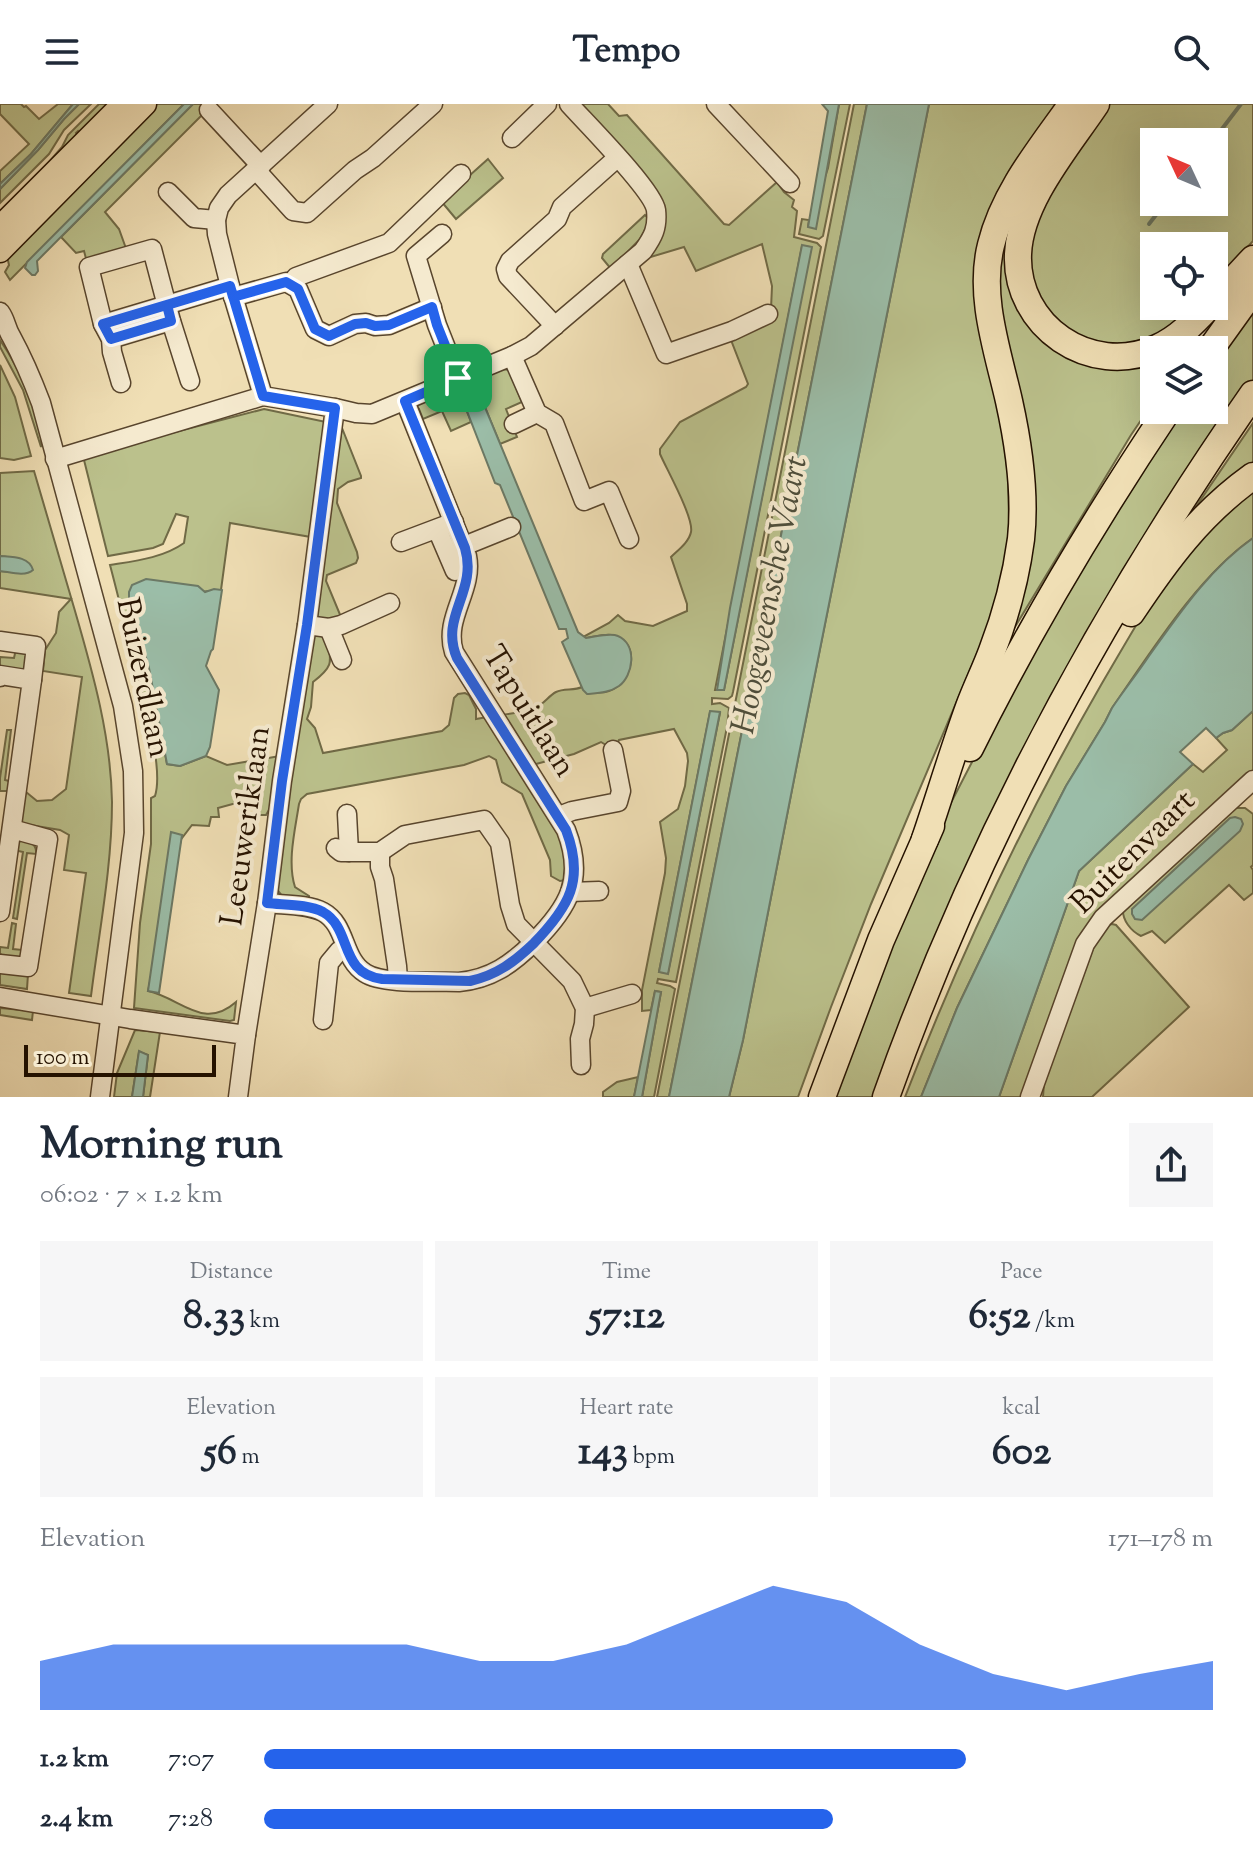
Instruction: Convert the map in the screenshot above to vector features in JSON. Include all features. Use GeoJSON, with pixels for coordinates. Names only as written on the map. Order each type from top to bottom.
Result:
{"type":"FeatureCollection","features":[{"type":"Feature","properties":{"kind":"highway"},"geometry":{"type":"LineString","coordinates":[[925,839],[993,647],[1015,577],[1021,536],[1019,450],[989,307],[987,280],[990,247],[1013,190],[1072,104]]}},
{"type":"Feature","properties":{"kind":"highway"},"geometry":{"type":"LineString","coordinates":[[1096,104],[1042,184],[1023,225],[1018,253],[1020,283],[1032,311],[1050,331],[1067,343],[1104,356],[1132,355],[1157,348],[1196,320]]}},
{"type":"Feature","properties":{"kind":"highway"},"geometry":{"type":"LineString","coordinates":[[1228,286],[1253,259]]}},
{"type":"Feature","properties":{"kind":"highway"},"geometry":{"type":"LineString","coordinates":[[1220,336],[1253,290]]}},
{"type":"Feature","properties":{"kind":"highway"},"geometry":{"type":"LineString","coordinates":[[886,1097],[951,930],[1060,704],[1137,571],[1253,394]]}},
{"type":"Feature","properties":{"kind":"highway"},"geometry":{"type":"LineString","coordinates":[[822,1097],[875,955],[925,839],[980,726],[1016,657],[1098,518],[1159,424]]}},
{"type":"Feature","properties":{"kind":"highway"},"geometry":{"type":"LineString","coordinates":[[1016,791],[1167,559],[1211,510],[1253,476]]}},
{"type":"Feature","properties":{"kind":"main road"},"geometry":{"type":"LineString","coordinates":[[0,227],[123,104]]}},
{"type":"Feature","properties":{"kind":"main road"},"geometry":{"type":"LineString","coordinates":[[0,251],[145,104]]}},
{"type":"Feature","properties":{"kind":"street"},"geometry":{"type":"LineString","coordinates":[[263,396],[232,292],[216,220],[219,208],[228,195],[328,104]]}},
{"type":"Feature","properties":{"kind":"street"},"geometry":{"type":"LineString","coordinates":[[512,138],[547,104]]}},
{"type":"Feature","properties":{"kind":"street"},"geometry":{"type":"LineString","coordinates":[[55,459],[263,396],[372,414],[531,346],[643,251],[655,235],[656,208],[646,188],[569,104]]}},
{"type":"Feature","properties":{"kind":"street"},"geometry":{"type":"LineString","coordinates":[[716,104],[790,183]]}},
{"type":"Feature","properties":{"kind":"street"},"geometry":{"type":"LineString","coordinates":[[209,110],[293,211],[307,213],[422,108]]}},
{"type":"Feature","properties":{"kind":"street"},"geometry":{"type":"LineString","coordinates":[[555,326],[508,276],[506,269],[510,261],[557,219],[562,207],[617,158]]}},
{"type":"Feature","properties":{"kind":"street"},"geometry":{"type":"LineString","coordinates":[[291,284],[296,277],[389,243],[461,174]]}},
{"type":"Feature","properties":{"kind":"street"},"geometry":{"type":"LineString","coordinates":[[168,192],[194,218],[216,220]]}},
{"type":"Feature","properties":{"kind":"street"},"geometry":{"type":"LineString","coordinates":[[442,234],[416,256],[437,325],[458,378]]}},
{"type":"Feature","properties":{"kind":"street"},"geometry":{"type":"LineString","coordinates":[[121,383],[89,267],[152,249],[190,381]]}},
{"type":"Feature","properties":{"kind":"street"},"geometry":{"type":"LineString","coordinates":[[628,264],[666,354],[732,331],[768,314]]}},
{"type":"Feature","properties":{"kind":"street"},"geometry":{"type":"LineString","coordinates":[[107,331],[232,292],[286,282],[298,289],[315,329],[329,336],[355,324],[389,325],[432,307]]}},
{"type":"Feature","properties":{"kind":"street","name":"Buizerdlaan"},"geometry":{"type":"LineString","coordinates":[[0,312],[6,320],[4,331],[28,368],[41,403],[123,706],[133,771],[134,833],[100,1097]]}},
{"type":"Feature","properties":{"kind":"street"},"geometry":{"type":"LineString","coordinates":[[512,356],[537,413],[554,423],[584,501],[609,491],[629,539]]}},
{"type":"Feature","properties":{"kind":"street","name":"Tapuitlaan"},"geometry":{"type":"LineString","coordinates":[[405,401],[446,526],[455,571]]}},
{"type":"Feature","properties":{"kind":"street","name":"Leeuweriklaan"},"geometry":{"type":"LineString","coordinates":[[238,1097],[307,625],[335,408]]}},
{"type":"Feature","properties":{"kind":"street"},"geometry":{"type":"LineString","coordinates":[[514,424],[537,413]]}},
{"type":"Feature","properties":{"kind":"street"},"geometry":{"type":"LineString","coordinates":[[401,542],[446,526]]}},
{"type":"Feature","properties":{"kind":"street","name":"Tapuitlaan"},"geometry":{"type":"LineString","coordinates":[[267,903],[316,909],[327,915],[337,926],[352,962],[364,973],[376,978],[459,982],[481,979],[510,965],[557,919],[566,904],[574,872],[573,852],[566,830],[454,652],[452,623],[469,576],[469,563],[464,546],[446,526]]}},
{"type":"Feature","properties":{"kind":"street"},"geometry":{"type":"LineString","coordinates":[[464,546],[511,527]]}},
{"type":"Feature","properties":{"kind":"street"},"geometry":{"type":"LineString","coordinates":[[307,625],[329,628],[341,625],[390,603]]}},
{"type":"Feature","properties":{"kind":"street"},"geometry":{"type":"LineString","coordinates":[[329,628],[342,660]]}},
{"type":"Feature","properties":{"kind":"street"},"geometry":{"type":"LineString","coordinates":[[0,641],[36,646],[8,800],[12,829],[0,912]]}},
{"type":"Feature","properties":{"kind":"street"},"geometry":{"type":"LineString","coordinates":[[0,677],[32,680]]}},
{"type":"Feature","properties":{"kind":"street","name":"Tapuitlaan"},"geometry":{"type":"LineString","coordinates":[[559,816],[618,802],[621,791],[613,750]]}},
{"type":"Feature","properties":{"kind":"street","name":"Buitenvaart"},"geometry":{"type":"LineString","coordinates":[[1030,1097],[1085,944],[1103,918],[1246,786],[1253,807]]}},
{"type":"Feature","properties":{"kind":"street"},"geometry":{"type":"LineString","coordinates":[[347,814],[342,850],[380,852],[405,835],[484,820],[500,843],[516,924],[572,981],[585,1008],[580,1039],[581,1065]]}},
{"type":"Feature","properties":{"kind":"street"},"geometry":{"type":"LineString","coordinates":[[0,964],[28,967],[48,839],[12,829]]}},
{"type":"Feature","properties":{"kind":"street"},"geometry":{"type":"LineString","coordinates":[[380,852],[398,980]]}},
{"type":"Feature","properties":{"kind":"street"},"geometry":{"type":"LineString","coordinates":[[570,892],[599,891]]}},
{"type":"Feature","properties":{"kind":"street"},"geometry":{"type":"LineString","coordinates":[[323,1020],[329,963],[346,948]]}},
{"type":"Feature","properties":{"kind":"street"},"geometry":{"type":"LineString","coordinates":[[585,1008],[632,994]]}},
{"type":"Feature","properties":{"kind":"street"},"geometry":{"type":"LineString","coordinates":[[0,997],[246,1035]]}},
{"type":"Feature","properties":{"kind":"shaded area"},"geometry":{"type":"Polygon","coordinates":[[[0,104],[21,104],[39,119],[58,104],[73,104],[31,154],[0,184],[0,171],[29,144],[0,114],[0,104]]]}},
{"type":"Feature","properties":{"kind":"shaded area"},"geometry":{"type":"Polygon","coordinates":[[[79,104],[91,104],[64,130],[49,154],[0,203],[0,189],[79,104]]]}},
{"type":"Feature","properties":{"kind":"shaded area"},"geometry":{"type":"Polygon","coordinates":[[[99,104],[113,104],[80,134],[78,131],[78,136],[43,169],[68,135],[99,104]]]}},
{"type":"Feature","properties":{"kind":"shaded area"},"geometry":{"type":"Polygon","coordinates":[[[151,104],[184,104],[10,280],[5,272],[9,265],[7,256],[151,104]]]}},
{"type":"Feature","properties":{"kind":"shaded area"},"geometry":{"type":"Polygon","coordinates":[[[193,104],[213,104],[105,212],[119,229],[128,254],[88,266],[84,251],[76,253],[61,237],[193,104]]]}},
{"type":"Feature","properties":{"kind":"shaded area"},"geometry":{"type":"Polygon","coordinates":[[[577,104],[608,104],[619,116],[627,115],[724,224],[729,225],[777,182],[794,200],[792,207],[797,211],[794,237],[821,247],[733,692],[728,699],[712,698],[712,704],[720,703],[729,708],[727,727],[676,982],[658,979],[657,983],[675,989],[654,1097],[642,1097],[661,992],[655,991],[651,1010],[642,1011],[642,990],[665,873],[666,858],[660,822],[678,809],[685,786],[687,753],[674,729],[619,740],[617,744],[601,742],[574,754],[532,765],[501,715],[535,707],[559,691],[582,687],[584,690],[602,692],[618,686],[629,671],[631,662],[627,644],[611,635],[583,637],[618,615],[625,621],[653,626],[687,611],[671,557],[688,539],[691,525],[660,449],[680,422],[746,387],[748,384],[731,340],[773,321],[772,286],[762,244],[696,271],[684,247],[644,259],[661,205],[577,104]],[[802,246],[715,690],[724,690],[811,247],[802,246]],[[710,712],[659,972],[668,973],[720,713],[710,712]]]}},
{"type":"Feature","properties":{"kind":"shaded area"},"geometry":{"type":"Polygon","coordinates":[[[839,104],[850,104],[823,236],[819,239],[799,234],[802,219],[809,220],[808,227],[828,168],[839,104]]]}},
{"type":"Feature","properties":{"kind":"shaded area"},"geometry":{"type":"Polygon","coordinates":[[[854,104],[867,104],[669,1097],[657,1097],[854,104]]]}},
{"type":"Feature","properties":{"kind":"shaded area"},"geometry":{"type":"Polygon","coordinates":[[[929,104],[1061,104],[986,230],[1008,475],[1009,526],[1005,567],[990,623],[871,904],[798,1097],[729,1097],[743,1040],[929,104]]]}},
{"type":"Feature","properties":{"kind":"shaded area"},"geometry":{"type":"Polygon","coordinates":[[[1109,104],[1253,104],[1253,241],[1228,269],[1228,232],[1140,232],[1140,320],[1177,320],[1154,336],[1140,336],[1140,340],[1134,342],[1112,343],[1080,337],[1068,330],[1042,302],[1030,271],[1030,254],[1040,213],[1060,175],[1109,104]]]}},
{"type":"Feature","properties":{"kind":"shaded area"},"geometry":{"type":"Polygon","coordinates":[[[488,159],[503,178],[456,219],[441,201],[488,159]]]}},
{"type":"Feature","properties":{"kind":"shaded area"},"geometry":{"type":"Polygon","coordinates":[[[1018,214],[1030,322],[1140,354],[1140,422],[998,655],[1022,576],[993,292],[1002,238],[1018,214]]]}},
{"type":"Feature","properties":{"kind":"shaded area"},"geometry":{"type":"Polygon","coordinates":[[[645,215],[650,220],[640,239],[611,269],[602,258],[603,254],[645,215]]]}},
{"type":"Feature","properties":{"kind":"shaded area"},"geometry":{"type":"Polygon","coordinates":[[[1253,305],[1253,382],[1228,418],[1228,339],[1253,305]]]}},
{"type":"Feature","properties":{"kind":"shaded area"},"geometry":{"type":"Polygon","coordinates":[[[0,340],[14,362],[34,407],[41,447],[23,390],[0,347],[0,340]]]}},
{"type":"Feature","properties":{"kind":"shaded area"},"geometry":{"type":"Polygon","coordinates":[[[0,365],[15,397],[31,456],[14,460],[0,458],[0,365]]]}},
{"type":"Feature","properties":{"kind":"shaded area"},"geometry":{"type":"Polygon","coordinates":[[[503,369],[509,370],[522,402],[506,409],[517,437],[500,444],[482,400],[465,406],[471,422],[451,431],[442,411],[423,419],[419,409],[416,410],[419,402],[503,369]]]}},
{"type":"Feature","properties":{"kind":"shaded area"},"geometry":{"type":"Polygon","coordinates":[[[264,409],[326,422],[311,537],[230,523],[221,590],[129,599],[149,668],[167,764],[180,766],[206,756],[227,765],[280,756],[273,803],[266,815],[257,815],[251,799],[218,808],[219,817],[211,817],[209,826],[192,825],[182,838],[182,835],[148,991],[202,1013],[213,1014],[236,1002],[234,1020],[134,1008],[140,923],[151,844],[151,798],[155,796],[157,768],[147,714],[110,565],[148,558],[176,548],[184,543],[188,517],[176,514],[163,544],[108,556],[83,456],[264,409]]]}},
{"type":"Feature","properties":{"kind":"shaded area"},"geometry":{"type":"Polygon","coordinates":[[[1253,423],[1253,468],[1176,536],[1253,423]]]}},
{"type":"Feature","properties":{"kind":"shaded area"},"geometry":{"type":"Polygon","coordinates":[[[1169,424],[1224,424],[1150,531],[877,1097],[831,1097],[941,822],[1032,646],[1169,424]]]}},
{"type":"Feature","properties":{"kind":"shaded area"},"geometry":{"type":"Polygon","coordinates":[[[342,428],[361,478],[338,489],[337,503],[358,558],[356,563],[327,575],[326,581],[341,617],[329,621],[314,619],[342,428]]]}},
{"type":"Feature","properties":{"kind":"shaded area"},"geometry":{"type":"Polygon","coordinates":[[[34,471],[71,599],[0,588],[0,571],[22,573],[20,559],[0,556],[0,473],[34,471]]]}},
{"type":"Feature","properties":{"kind":"shaded area"},"geometry":{"type":"Polygon","coordinates":[[[1253,490],[1253,538],[1232,554],[1194,594],[1112,708],[1066,786],[1028,860],[957,1008],[921,1097],[905,1097],[995,887],[1101,685],[1177,563],[1204,532],[1253,490]]]}},
{"type":"Feature","properties":{"kind":"shaded area"},"geometry":{"type":"Polygon","coordinates":[[[71,599],[100,705],[111,778],[110,851],[91,996],[69,993],[86,873],[64,870],[69,835],[60,830],[18,823],[26,792],[37,801],[52,800],[66,789],[82,677],[43,671],[45,650],[56,633],[59,612],[71,599]]]}},
{"type":"Feature","properties":{"kind":"shaded area"},"geometry":{"type":"Polygon","coordinates":[[[312,632],[327,636],[330,657],[328,667],[313,682],[307,719],[315,728],[323,753],[442,731],[449,725],[454,698],[458,694],[469,695],[476,709],[476,719],[487,717],[551,816],[564,847],[566,880],[560,881],[551,876],[550,860],[522,794],[502,782],[496,760],[489,756],[464,765],[307,794],[299,804],[292,867],[295,887],[309,896],[309,901],[283,897],[276,888],[312,632]]]}},
{"type":"Feature","properties":{"kind":"shaded area"},"geometry":{"type":"Polygon","coordinates":[[[16,649],[27,651],[26,668],[0,667],[0,657],[14,658],[16,649]]]}},
{"type":"Feature","properties":{"kind":"shaded area"},"geometry":{"type":"Polygon","coordinates":[[[1253,711],[1253,772],[1105,908],[1027,1097],[999,1097],[1079,871],[1193,764],[1203,772],[1227,750],[1216,738],[1232,730],[1253,711]]]}},
{"type":"Feature","properties":{"kind":"shaded area"},"geometry":{"type":"Polygon","coordinates":[[[7,730],[11,730],[5,780],[13,782],[8,791],[0,791],[0,778],[7,730]]]}},
{"type":"Feature","properties":{"kind":"shaded area"},"geometry":{"type":"Polygon","coordinates":[[[1234,808],[1245,808],[1253,814],[1253,893],[1244,900],[1229,885],[1165,943],[1152,931],[1141,936],[1134,931],[1126,921],[1123,909],[1234,808]]]}},
{"type":"Feature","properties":{"kind":"shaded area"},"geometry":{"type":"Polygon","coordinates":[[[24,839],[34,846],[36,854],[27,853],[17,919],[13,918],[23,852],[14,850],[16,844],[24,839]]]}},
{"type":"Feature","properties":{"kind":"shaded area"},"geometry":{"type":"Polygon","coordinates":[[[12,923],[16,924],[13,949],[23,950],[20,958],[3,958],[0,947],[8,948],[12,923]]]}},
{"type":"Feature","properties":{"kind":"shaded area"},"geometry":{"type":"Polygon","coordinates":[[[1112,924],[1189,1007],[1092,1097],[1043,1097],[1044,1083],[1098,935],[1105,926],[1112,924]]]}},
{"type":"Feature","properties":{"kind":"shaded area"},"geometry":{"type":"Polygon","coordinates":[[[0,971],[28,974],[27,989],[0,985],[0,971]]]}},
{"type":"Feature","properties":{"kind":"shaded area"},"geometry":{"type":"Polygon","coordinates":[[[0,1008],[33,1011],[32,1020],[0,1015],[0,1008]]]}},
{"type":"Feature","properties":{"kind":"shaded area"},"geometry":{"type":"Polygon","coordinates":[[[135,1030],[160,1032],[150,1097],[143,1097],[148,1055],[139,1052],[132,1097],[114,1097],[117,1073],[135,1030]]]}},
{"type":"Feature","properties":{"kind":"shaded area"},"geometry":{"type":"Polygon","coordinates":[[[638,1077],[634,1097],[603,1097],[603,1092],[617,1082],[638,1077]]]}},
{"type":"Feature","properties":{"kind":"water"},"geometry":{"type":"Polygon","coordinates":[[[73,104],[79,104],[0,189],[0,184],[31,154],[73,104]]]}},
{"type":"Feature","properties":{"kind":"water"},"geometry":{"type":"Polygon","coordinates":[[[184,104],[193,104],[37,261],[38,271],[32,275],[25,268],[27,262],[184,104]]]}},
{"type":"Feature","properties":{"kind":"water"},"geometry":{"type":"Polygon","coordinates":[[[822,104],[839,104],[816,229],[808,227],[828,111],[822,104]]]}},
{"type":"Feature","properties":{"kind":"water","name":"Hoogeveensche Vaart"},"geometry":{"type":"Polygon","coordinates":[[[867,104],[929,104],[743,1040],[729,1097],[669,1097],[867,104]]]}},
{"type":"Feature","properties":{"kind":"water"},"geometry":{"type":"Polygon","coordinates":[[[802,245],[812,247],[724,690],[717,690],[730,608],[802,245]]]}},
{"type":"Feature","properties":{"kind":"water"},"geometry":{"type":"Polygon","coordinates":[[[482,400],[578,632],[586,638],[615,635],[629,646],[631,661],[628,675],[615,688],[587,694],[583,690],[562,642],[568,638],[566,629],[559,629],[465,406],[482,400]]]}},
{"type":"Feature","properties":{"kind":"water"},"geometry":{"type":"Polygon","coordinates":[[[1253,538],[1253,711],[1232,730],[1216,738],[1206,728],[1180,752],[1193,764],[1079,871],[999,1097],[921,1097],[957,1008],[1028,860],[1066,786],[1112,708],[1196,592],[1223,563],[1253,538]]]}},
{"type":"Feature","properties":{"kind":"water"},"geometry":{"type":"Polygon","coordinates":[[[0,556],[24,560],[33,570],[22,574],[0,571],[0,556]]]}},
{"type":"Feature","properties":{"kind":"water"},"geometry":{"type":"Polygon","coordinates":[[[146,579],[198,586],[205,592],[222,590],[213,649],[206,666],[219,690],[210,747],[206,756],[180,766],[167,764],[149,668],[129,599],[132,585],[146,579]]]}},
{"type":"Feature","properties":{"kind":"water"},"geometry":{"type":"Polygon","coordinates":[[[710,711],[720,712],[668,974],[659,972],[710,711]]]}},
{"type":"Feature","properties":{"kind":"water"},"geometry":{"type":"Polygon","coordinates":[[[1230,818],[1241,819],[1243,824],[1240,831],[1142,920],[1135,919],[1132,909],[1230,818]]]}},
{"type":"Feature","properties":{"kind":"water"},"geometry":{"type":"Polygon","coordinates":[[[171,832],[182,835],[159,993],[148,991],[171,832]]]}},
{"type":"Feature","properties":{"kind":"water"},"geometry":{"type":"Polygon","coordinates":[[[655,991],[661,992],[642,1097],[634,1097],[655,991]]]}},
{"type":"Feature","properties":{"kind":"water"},"geometry":{"type":"Polygon","coordinates":[[[139,1051],[148,1055],[143,1097],[132,1097],[139,1051]]]}},
{"type":"Feature","properties":{"kind":"waterway"},"geometry":{"type":"LineString","coordinates":[[1223,128],[1241,104]]}},
{"type":"Feature","properties":{"kind":"waterway"},"geometry":{"type":"LineString","coordinates":[[1149,224],[1155,216]]}},
{"type":"Feature","properties":{"kind":"route"},"geometry":{"type":"LineString","coordinates":[[458,378],[405,401],[469,563],[469,576],[452,623],[452,646],[561,819],[573,852],[572,882],[566,904],[557,919],[502,970],[481,979],[459,982],[382,979],[369,976],[357,968],[348,955],[337,926],[327,915],[316,909],[267,903],[335,408],[263,396],[230,286],[103,324],[111,339],[171,321],[167,305],[230,286],[233,297],[286,282],[298,289],[315,329],[329,336],[355,324],[389,325],[432,307],[458,378]]}}]}
